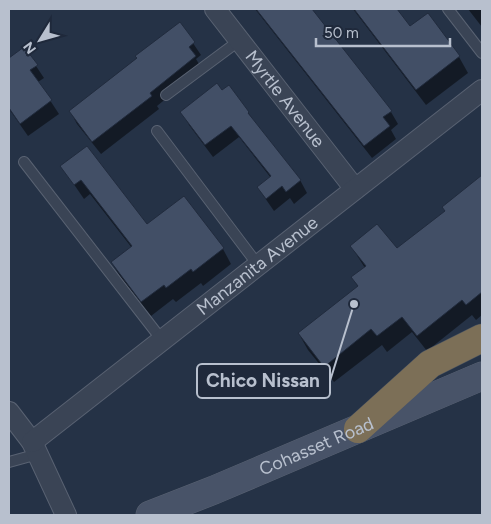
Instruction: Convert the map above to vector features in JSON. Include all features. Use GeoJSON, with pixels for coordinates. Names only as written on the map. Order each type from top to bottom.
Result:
{"type":"FeatureCollection","features":[{"type":"Feature","properties":{"kind":"highway"},"geometry":{"type":"LineString","coordinates":[[358,429],[430,364],[482,338]]}},
{"type":"Feature","properties":{"kind":"main road","name":"Cohasset Road"},"geometry":{"type":"LineString","coordinates":[[150,515],[214,490],[482,376]]}},
{"type":"Feature","properties":{"kind":"street","name":"Myrtle Avenue"},"geometry":{"type":"LineString","coordinates":[[216,9],[355,189]]}},
{"type":"Feature","properties":{"kind":"street","name":"Manzanita Avenue"},"geometry":{"type":"LineString","coordinates":[[35,448],[162,340],[482,90]]}},
{"type":"Feature","properties":{"kind":"street"},"geometry":{"type":"LineString","coordinates":[[9,412],[35,448],[66,515]]}},
{"type":"Feature","properties":{"kind":"lane"},"geometry":{"type":"LineString","coordinates":[[448,9],[482,53]]}},
{"type":"Feature","properties":{"kind":"lane"},"geometry":{"type":"LineString","coordinates":[[166,95],[240,40]]}},
{"type":"Feature","properties":{"kind":"lane"},"geometry":{"type":"LineString","coordinates":[[157,131],[258,265]]}},
{"type":"Feature","properties":{"kind":"lane"},"geometry":{"type":"LineString","coordinates":[[24,162],[162,340]]}},
{"type":"Feature","properties":{"kind":"lane"},"geometry":{"type":"LineString","coordinates":[[9,462],[35,448]]}},
{"type":"Feature","properties":{"kind":"building"},"geometry":{"type":"Polygon","coordinates":[[[256,9],[312,9],[392,111],[383,117],[390,126],[364,146],[256,9]]]}},
{"type":"Feature","properties":{"kind":"building"},"geometry":{"type":"Polygon","coordinates":[[[354,9],[397,9],[410,26],[428,13],[460,56],[416,90],[354,9]]]}},
{"type":"Feature","properties":{"kind":"building"},"geometry":{"type":"Polygon","coordinates":[[[180,22],[195,42],[189,47],[196,56],[150,93],[152,96],[92,142],[69,111],[137,58],[135,56],[180,22]]]}},
{"type":"Feature","properties":{"kind":"building"},"geometry":{"type":"Polygon","coordinates":[[[24,47],[38,65],[30,70],[52,100],[20,124],[9,108],[9,58],[24,47]]]}},
{"type":"Feature","properties":{"kind":"building"},"geometry":{"type":"Polygon","coordinates":[[[217,83],[222,90],[229,85],[248,113],[301,180],[286,192],[282,186],[266,199],[257,187],[271,176],[231,126],[205,145],[180,112],[217,83]]]}},
{"type":"Feature","properties":{"kind":"building"},"geometry":{"type":"Polygon","coordinates":[[[87,146],[147,224],[184,196],[224,248],[193,272],[191,269],[166,288],[164,285],[141,302],[111,262],[132,246],[81,180],[74,185],[60,166],[87,146]]]}},
{"type":"Feature","properties":{"kind":"building"},"geometry":{"type":"Polygon","coordinates":[[[482,175],[482,292],[466,305],[462,300],[417,336],[402,317],[377,336],[371,329],[324,367],[298,333],[358,286],[351,277],[366,266],[350,246],[377,224],[397,248],[445,211],[442,207],[482,175]]]}},
{"type":"Feature","properties":{"kind":"place","name":"Chico Nissan"},"geometry":{"type":"Point","coordinates":[354,304]}}]}
